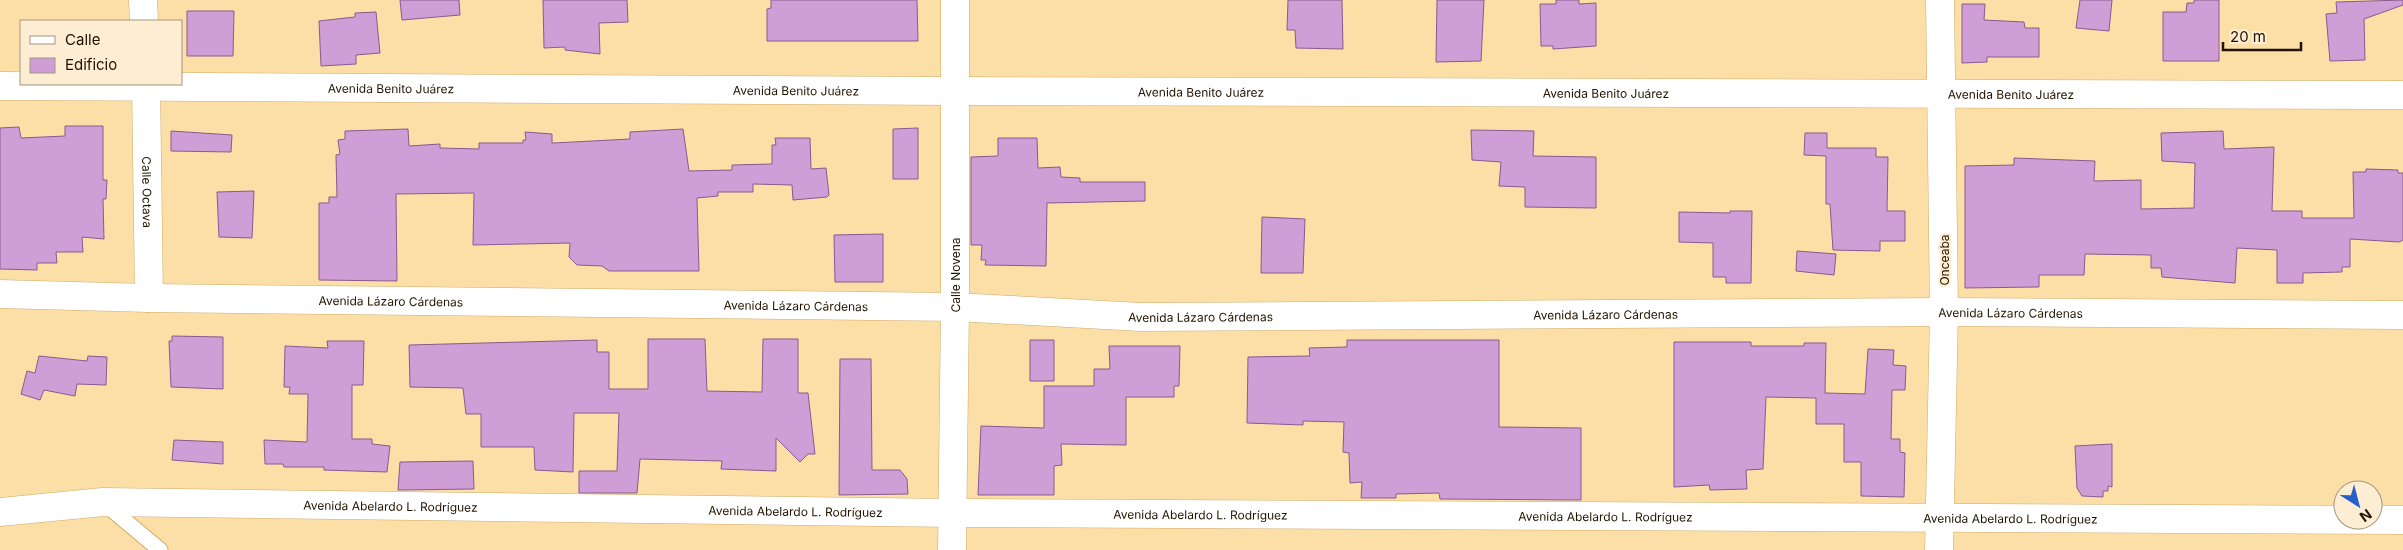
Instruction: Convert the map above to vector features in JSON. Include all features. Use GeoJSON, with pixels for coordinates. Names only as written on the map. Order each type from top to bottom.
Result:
{"type":"FeatureCollection","features":[{"type":"Feature","properties":{"kind":"street"},"geometry":{"type":"LineString","coordinates":[[143,0],[144,20]]}},
{"type":"Feature","properties":{"kind":"street","name":"Calle Novena"},"geometry":{"type":"LineString","coordinates":[[952,550],[954,513],[955,0]]}},
{"type":"Feature","properties":{"kind":"street","name":"Onceaba"},"geometry":{"type":"LineString","coordinates":[[1939,550],[1944,312],[1940,0]]}},
{"type":"Feature","properties":{"kind":"street","name":"Avenida Benito Juárez"},"geometry":{"type":"LineString","coordinates":[[0,86],[146,85],[956,91],[2403,94]]}},
{"type":"Feature","properties":{"kind":"street","name":"Calle Octava"},"geometry":{"type":"LineString","coordinates":[[146,85],[149,298]]}},
{"type":"Feature","properties":{"kind":"street","name":"Avenida Lázaro Cárdenas"},"geometry":{"type":"LineString","coordinates":[[0,294],[149,298],[955,307],[1141,317],[1944,312],[2403,316]]}},
{"type":"Feature","properties":{"kind":"street","name":"Avenida Abelardo L. Rodríguez"},"geometry":{"type":"LineString","coordinates":[[0,512],[103,502],[954,513],[1939,520],[2403,520]]}},
{"type":"Feature","properties":{"kind":"lane"},"geometry":{"type":"LineString","coordinates":[[103,502],[160,550]]}},
{"type":"Feature","properties":{"kind":"building"},"geometry":{"type":"Polygon","coordinates":[[[400,0],[459,0],[460,15],[402,20],[400,0]]]}},
{"type":"Feature","properties":{"kind":"building"},"geometry":{"type":"Polygon","coordinates":[[[543,0],[627,0],[628,22],[599,23],[600,54],[565,50],[565,47],[544,48],[543,0]]]}},
{"type":"Feature","properties":{"kind":"building"},"geometry":{"type":"Polygon","coordinates":[[[771,0],[917,0],[918,41],[767,41],[767,9],[771,8],[771,0]]]}},
{"type":"Feature","properties":{"kind":"building"},"geometry":{"type":"Polygon","coordinates":[[[1288,0],[1342,0],[1343,49],[1296,48],[1295,30],[1287,30],[1288,0]]]}},
{"type":"Feature","properties":{"kind":"building"},"geometry":{"type":"Polygon","coordinates":[[[1437,0],[1484,0],[1481,61],[1436,62],[1437,0]]]}},
{"type":"Feature","properties":{"kind":"building"},"geometry":{"type":"Polygon","coordinates":[[[1556,0],[1579,0],[1579,4],[1596,3],[1596,46],[1553,49],[1553,46],[1541,46],[1540,4],[1556,4],[1556,0]]]}},
{"type":"Feature","properties":{"kind":"building"},"geometry":{"type":"Polygon","coordinates":[[[2080,0],[2112,0],[2109,31],[2076,28],[2080,0]]]}},
{"type":"Feature","properties":{"kind":"building"},"geometry":{"type":"Polygon","coordinates":[[[2194,0],[2219,0],[2219,61],[2163,61],[2163,12],[2186,12],[2187,3],[2194,3],[2194,0]]]}},
{"type":"Feature","properties":{"kind":"building"},"geometry":{"type":"Polygon","coordinates":[[[2403,0],[2403,5],[2364,19],[2365,60],[2330,61],[2326,14],[2337,13],[2336,2],[2403,0]]]}},
{"type":"Feature","properties":{"kind":"building"},"geometry":{"type":"Polygon","coordinates":[[[1962,4],[1985,4],[1984,20],[2024,22],[2025,28],[2039,28],[2039,57],[1987,57],[1987,62],[1962,63],[1962,4]]]}},
{"type":"Feature","properties":{"kind":"building"},"geometry":{"type":"Polygon","coordinates":[[[187,11],[234,11],[233,56],[187,56],[187,11]]]}},
{"type":"Feature","properties":{"kind":"building"},"geometry":{"type":"Polygon","coordinates":[[[376,12],[380,53],[356,55],[356,64],[321,66],[319,21],[355,17],[355,13],[376,12]]]}},
{"type":"Feature","properties":{"kind":"building"},"geometry":{"type":"Polygon","coordinates":[[[65,126],[103,126],[103,180],[107,180],[106,199],[103,199],[104,239],[82,237],[83,252],[56,252],[57,263],[37,263],[37,270],[0,269],[0,128],[19,127],[21,138],[65,136],[65,126]]]}},
{"type":"Feature","properties":{"kind":"building"},"geometry":{"type":"Polygon","coordinates":[[[918,128],[918,179],[893,179],[893,129],[918,128]]]}},
{"type":"Feature","properties":{"kind":"building"},"geometry":{"type":"Polygon","coordinates":[[[408,129],[409,146],[440,144],[440,148],[479,149],[479,143],[523,143],[523,140],[526,140],[525,132],[552,134],[552,143],[554,143],[630,139],[630,132],[683,129],[689,171],[732,170],[732,165],[772,164],[772,145],[776,145],[775,138],[810,138],[811,169],[826,168],[829,195],[827,197],[793,200],[792,185],[753,184],[753,192],[718,192],[718,196],[697,198],[699,271],[609,271],[602,266],[577,265],[569,257],[570,243],[473,245],[474,193],[396,194],[397,281],[319,280],[319,203],[329,203],[329,197],[337,197],[336,155],[340,154],[338,140],[345,139],[345,131],[408,129]]]}},
{"type":"Feature","properties":{"kind":"building"},"geometry":{"type":"Polygon","coordinates":[[[1471,130],[1534,131],[1533,156],[1596,157],[1596,208],[1525,207],[1525,187],[1499,186],[1501,162],[1472,160],[1471,130]]]}},
{"type":"Feature","properties":{"kind":"building"},"geometry":{"type":"Polygon","coordinates":[[[171,131],[232,135],[231,152],[171,151],[171,131]]]}},
{"type":"Feature","properties":{"kind":"building"},"geometry":{"type":"Polygon","coordinates":[[[2223,131],[2224,149],[2274,147],[2272,211],[2302,211],[2302,218],[2354,218],[2353,172],[2366,172],[2366,169],[2398,170],[2398,173],[2403,173],[2403,240],[2399,242],[2350,239],[2350,267],[2342,267],[2342,272],[2303,273],[2303,283],[2277,283],[2277,250],[2237,248],[2235,283],[2162,277],[2161,268],[2151,268],[2151,255],[2085,254],[2084,275],[2039,275],[2039,287],[1965,288],[1965,166],[2014,165],[2014,158],[2095,161],[2094,181],[2141,180],[2141,209],[2194,208],[2195,163],[2162,161],[2161,133],[2223,131]]]}},
{"type":"Feature","properties":{"kind":"building"},"geometry":{"type":"Polygon","coordinates":[[[1805,133],[1827,133],[1827,148],[1876,148],[1876,157],[1888,157],[1887,211],[1905,211],[1905,241],[1880,241],[1880,251],[1833,250],[1830,204],[1826,204],[1826,156],[1804,155],[1805,133]]]}},
{"type":"Feature","properties":{"kind":"building"},"geometry":{"type":"Polygon","coordinates":[[[998,138],[1037,138],[1038,168],[1060,167],[1061,177],[1080,178],[1080,182],[1145,182],[1145,201],[1047,203],[1046,266],[985,265],[986,260],[981,260],[982,245],[971,245],[971,157],[998,156],[998,138]]]}},
{"type":"Feature","properties":{"kind":"building"},"geometry":{"type":"Polygon","coordinates":[[[254,191],[252,238],[219,237],[217,192],[254,191]]]}},
{"type":"Feature","properties":{"kind":"building"},"geometry":{"type":"Polygon","coordinates":[[[1730,211],[1752,211],[1751,283],[1726,283],[1726,277],[1713,277],[1713,243],[1679,242],[1679,212],[1730,213],[1730,211]]]}},
{"type":"Feature","properties":{"kind":"building"},"geometry":{"type":"Polygon","coordinates":[[[1262,217],[1305,219],[1303,273],[1261,273],[1262,217]]]}},
{"type":"Feature","properties":{"kind":"building"},"geometry":{"type":"Polygon","coordinates":[[[883,234],[883,282],[835,282],[834,235],[883,234]]]}},
{"type":"Feature","properties":{"kind":"building"},"geometry":{"type":"Polygon","coordinates":[[[1797,251],[1836,254],[1834,275],[1796,271],[1797,251]]]}},
{"type":"Feature","properties":{"kind":"building"},"geometry":{"type":"Polygon","coordinates":[[[172,336],[223,337],[223,389],[171,387],[169,341],[172,341],[172,336]]]}},
{"type":"Feature","properties":{"kind":"building"},"geometry":{"type":"Polygon","coordinates":[[[648,339],[705,339],[707,391],[762,392],[763,339],[798,339],[798,393],[808,393],[815,454],[808,454],[800,462],[776,438],[776,471],[721,469],[722,461],[640,459],[637,493],[579,493],[579,471],[617,471],[619,413],[574,413],[573,472],[535,470],[534,447],[481,447],[481,414],[466,414],[463,388],[410,387],[409,345],[597,340],[597,352],[609,352],[609,389],[648,389],[648,339]]]}},
{"type":"Feature","properties":{"kind":"building"},"geometry":{"type":"Polygon","coordinates":[[[1030,340],[1054,340],[1054,381],[1030,381],[1030,340]]]}},
{"type":"Feature","properties":{"kind":"building"},"geometry":{"type":"Polygon","coordinates":[[[1347,340],[1499,340],[1499,427],[1581,428],[1581,500],[1440,499],[1439,493],[1396,494],[1396,498],[1361,498],[1362,482],[1350,483],[1349,453],[1343,452],[1344,422],[1303,421],[1303,425],[1247,423],[1248,357],[1310,356],[1309,348],[1347,347],[1347,340]]]}},
{"type":"Feature","properties":{"kind":"building"},"geometry":{"type":"Polygon","coordinates":[[[327,341],[364,341],[363,385],[352,385],[352,439],[372,439],[372,444],[390,446],[387,472],[324,470],[324,467],[284,467],[283,464],[265,464],[264,440],[307,442],[308,394],[289,394],[290,387],[284,387],[285,346],[328,348],[327,341]]]}},
{"type":"Feature","properties":{"kind":"building"},"geometry":{"type":"Polygon","coordinates":[[[1674,342],[1751,342],[1751,346],[1804,346],[1804,343],[1826,343],[1825,393],[1865,394],[1868,349],[1894,350],[1893,365],[1906,366],[1905,390],[1892,390],[1891,439],[1900,439],[1900,452],[1905,453],[1904,497],[1861,496],[1861,462],[1844,462],[1844,424],[1816,424],[1816,398],[1766,397],[1763,469],[1746,470],[1747,489],[1710,490],[1709,485],[1674,487],[1674,342]]]}},
{"type":"Feature","properties":{"kind":"building"},"geometry":{"type":"Polygon","coordinates":[[[1109,346],[1180,346],[1179,386],[1174,386],[1174,397],[1126,397],[1126,445],[1061,444],[1062,465],[1054,466],[1054,495],[978,495],[981,426],[1044,428],[1044,386],[1094,386],[1094,369],[1110,369],[1109,346]]]}},
{"type":"Feature","properties":{"kind":"building"},"geometry":{"type":"Polygon","coordinates":[[[39,356],[87,361],[88,356],[107,357],[106,385],[77,384],[75,396],[44,390],[40,400],[21,394],[27,371],[35,373],[39,356]]]}},
{"type":"Feature","properties":{"kind":"building"},"geometry":{"type":"Polygon","coordinates":[[[840,359],[871,359],[872,470],[900,470],[907,479],[908,494],[839,495],[840,359]]]}},
{"type":"Feature","properties":{"kind":"building"},"geometry":{"type":"Polygon","coordinates":[[[174,440],[223,442],[223,464],[172,460],[174,440]]]}},
{"type":"Feature","properties":{"kind":"building"},"geometry":{"type":"Polygon","coordinates":[[[2112,444],[2112,487],[2108,486],[2108,491],[2103,491],[2103,497],[2082,496],[2077,488],[2075,446],[2112,444]]]}},
{"type":"Feature","properties":{"kind":"building"},"geometry":{"type":"Polygon","coordinates":[[[473,461],[474,489],[398,490],[400,462],[473,461]]]}}]}
